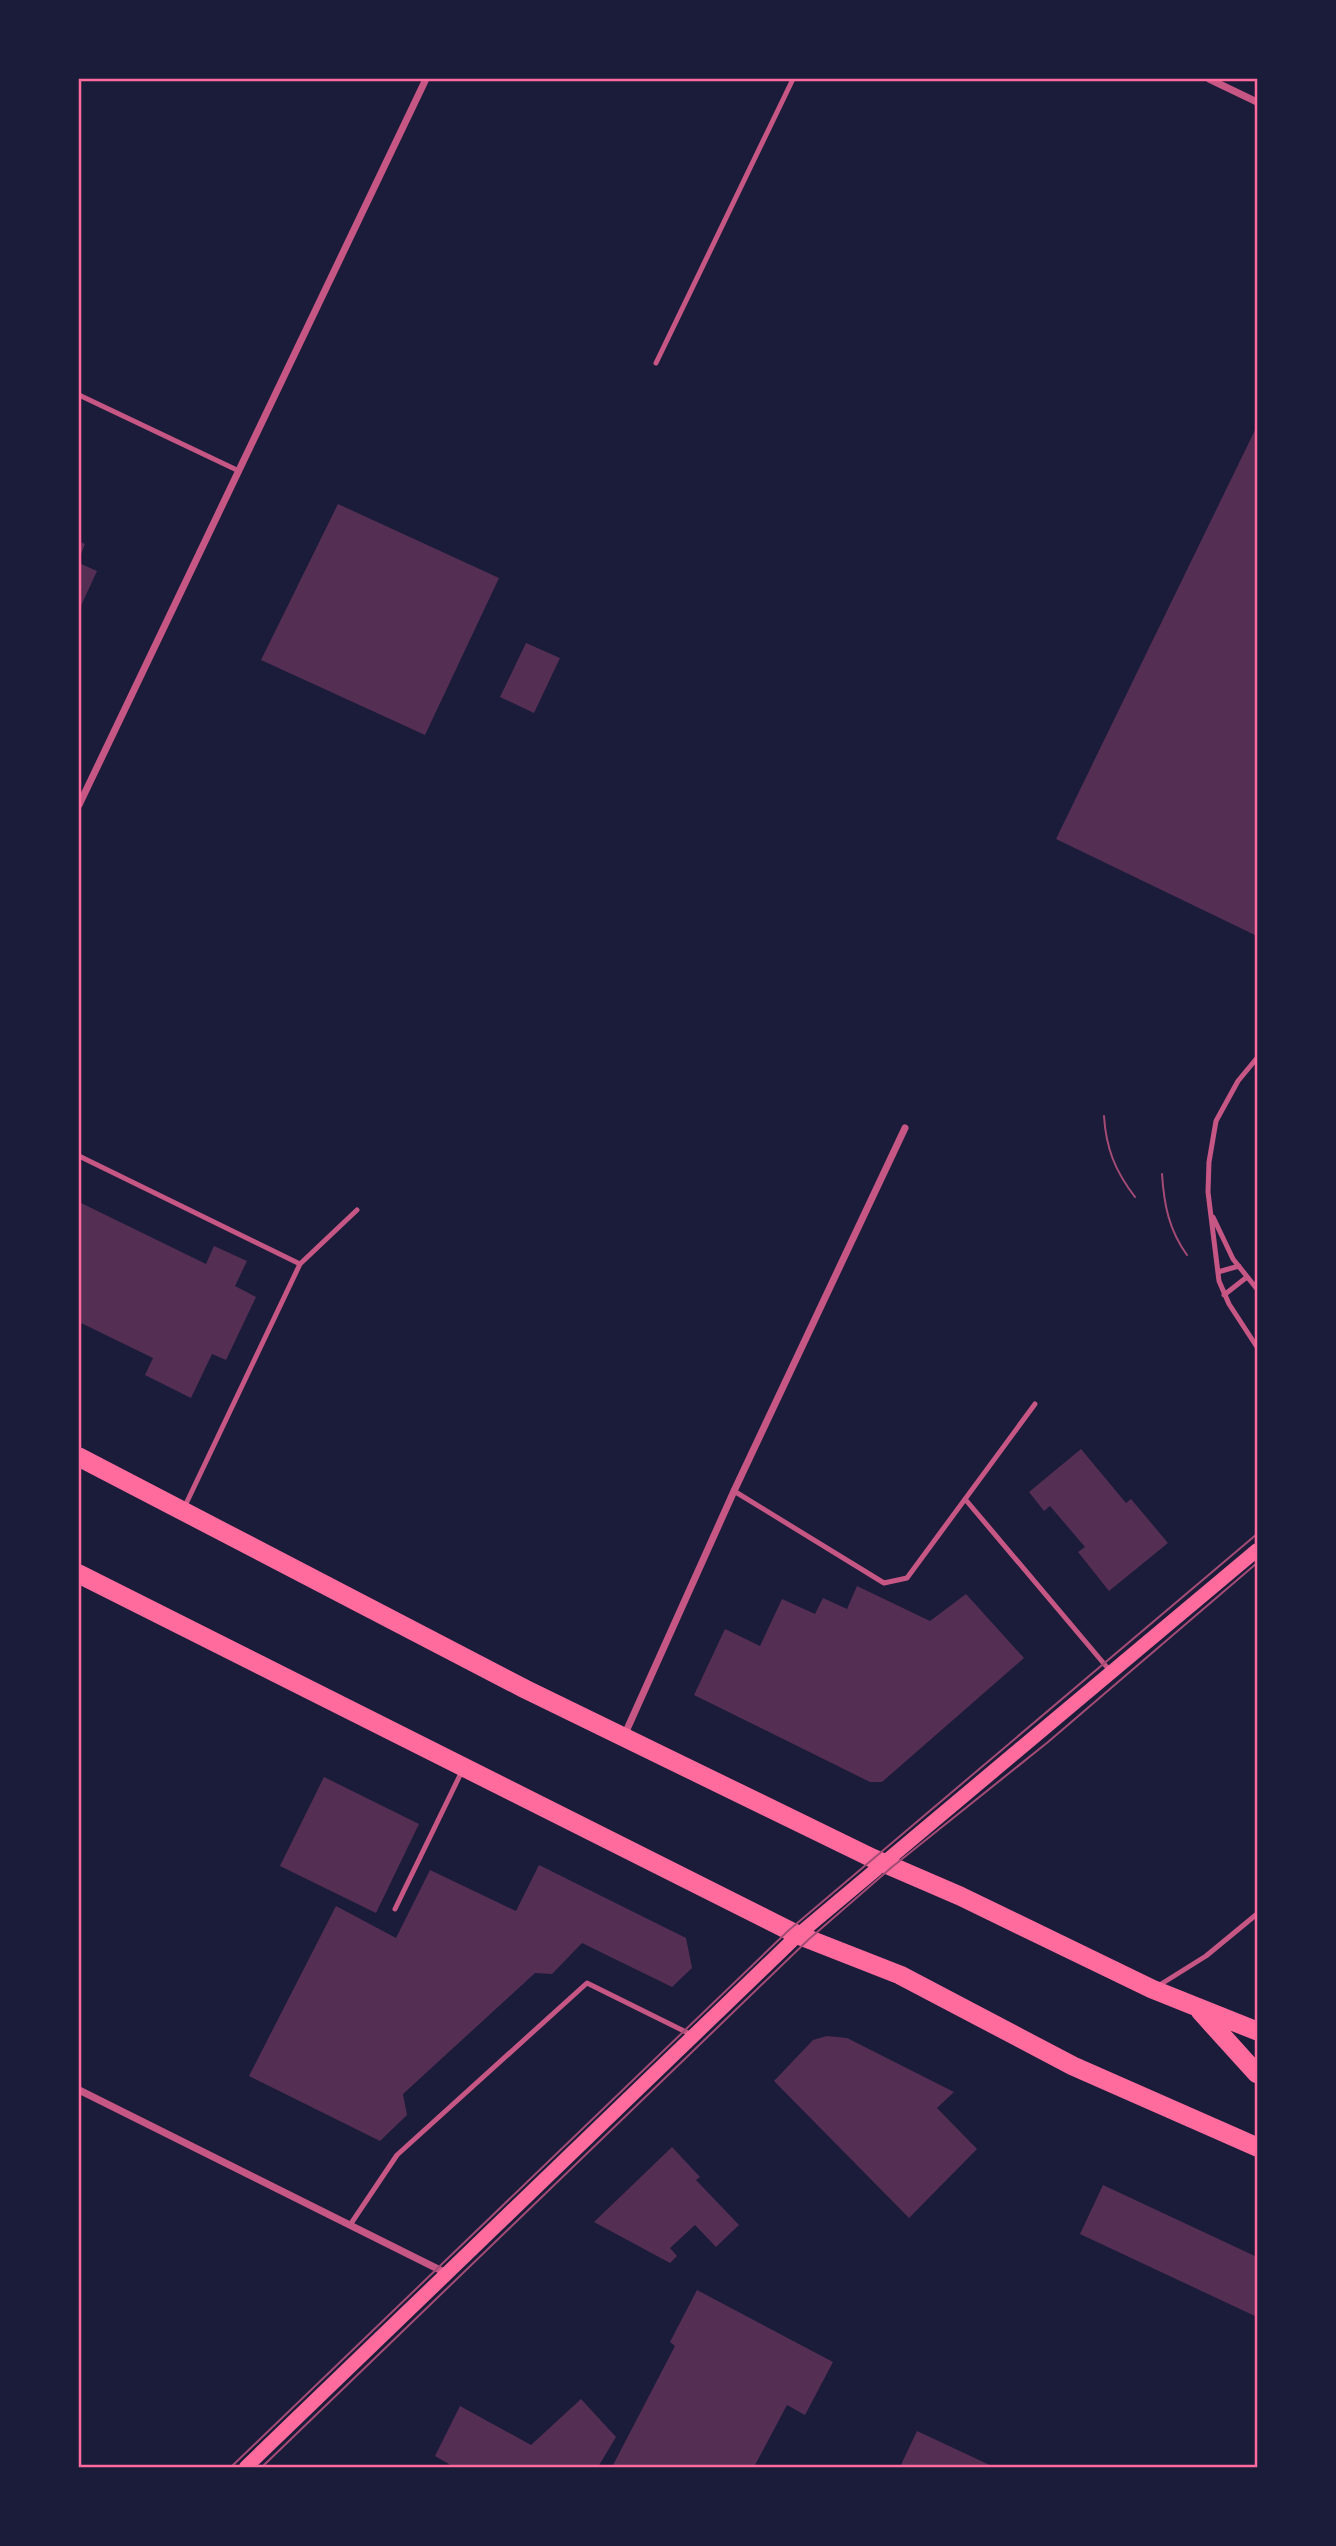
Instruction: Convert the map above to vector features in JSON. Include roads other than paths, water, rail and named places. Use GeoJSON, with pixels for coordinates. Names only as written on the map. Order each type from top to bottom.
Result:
{"type":"FeatureCollection","features":[{"type":"Feature","properties":{"kind":"highway"},"geometry":{"type":"LineString","coordinates":[[79,1457],[624,1737],[883,1863],[960,1896],[1152,1989],[1257,2031]]}},
{"type":"Feature","properties":{"kind":"highway"},"geometry":{"type":"LineString","coordinates":[[79,1574],[798,1935],[900,1975],[1073,2066],[1257,2147]]}},
{"type":"Feature","properties":{"kind":"highway"},"geometry":{"type":"LineString","coordinates":[[1197,2008],[1257,2074]]}},
{"type":"Feature","properties":{"kind":"main road"},"geometry":{"type":"LineString","coordinates":[[246,2467],[798,1935],[1257,1550]]}},
{"type":"Feature","properties":{"kind":"street"},"geometry":{"type":"LineString","coordinates":[[79,805],[426,79]]}},
{"type":"Feature","properties":{"kind":"street"},"geometry":{"type":"LineString","coordinates":[[1209,79],[1257,102]]}},
{"type":"Feature","properties":{"kind":"street"},"geometry":{"type":"LineString","coordinates":[[624,1737],[734,1491],[905,1128]]}},
{"type":"Feature","properties":{"kind":"street"},"geometry":{"type":"LineString","coordinates":[[79,2090],[446,2273]]}},
{"type":"Feature","properties":{"kind":"lane"},"geometry":{"type":"LineString","coordinates":[[656,363],[793,79]]}},
{"type":"Feature","properties":{"kind":"lane"},"geometry":{"type":"LineString","coordinates":[[79,395],[239,471]]}},
{"type":"Feature","properties":{"kind":"lane"},"geometry":{"type":"LineString","coordinates":[[1257,1058],[1234,1088],[1216,1121],[1209,1162],[1210,1207],[1218,1272],[1224,1295],[1257,1347]]}},
{"type":"Feature","properties":{"kind":"lane"},"geometry":{"type":"LineString","coordinates":[[79,1156],[300,1264]]}},
{"type":"Feature","properties":{"kind":"lane"},"geometry":{"type":"LineString","coordinates":[[1210,1207],[1222,1238],[1238,1266],[1257,1289]]}},
{"type":"Feature","properties":{"kind":"lane"},"geometry":{"type":"LineString","coordinates":[[183,1510],[300,1264],[357,1210]]}},
{"type":"Feature","properties":{"kind":"lane"},"geometry":{"type":"LineString","coordinates":[[1218,1272],[1238,1266]]}},
{"type":"Feature","properties":{"kind":"lane"},"geometry":{"type":"LineString","coordinates":[[1224,1295],[1247,1277]]}},
{"type":"Feature","properties":{"kind":"lane"},"geometry":{"type":"LineString","coordinates":[[734,1491],[884,1583],[907,1578],[1035,1404]]}},
{"type":"Feature","properties":{"kind":"lane"},"geometry":{"type":"LineString","coordinates":[[965,1499],[1111,1672]]}},
{"type":"Feature","properties":{"kind":"lane"},"geometry":{"type":"LineString","coordinates":[[395,1909],[464,1766]]}},
{"type":"Feature","properties":{"kind":"lane"},"geometry":{"type":"LineString","coordinates":[[1152,1989],[1206,1956],[1257,1914]]}},
{"type":"Feature","properties":{"kind":"lane"},"geometry":{"type":"LineString","coordinates":[[350,2225],[397,2155],[587,1983],[693,2036]]}},
{"type":"Feature","properties":{"kind":"tram line"},"geometry":{"type":"LineString","coordinates":[[1104,1116],[1113,1159],[1135,1197]]}},
{"type":"Feature","properties":{"kind":"tram line"},"geometry":{"type":"LineString","coordinates":[[1162,1174],[1168,1217],[1187,1255]]}},
{"type":"Feature","properties":{"kind":"tram line"},"geometry":{"type":"LineString","coordinates":[[231,2467],[789,1930],[1257,1534]]}},
{"type":"Feature","properties":{"kind":"tram line"},"geometry":{"type":"LineString","coordinates":[[262,2467],[808,1940],[892,1867],[1048,1742],[1257,1563]]}}]}
